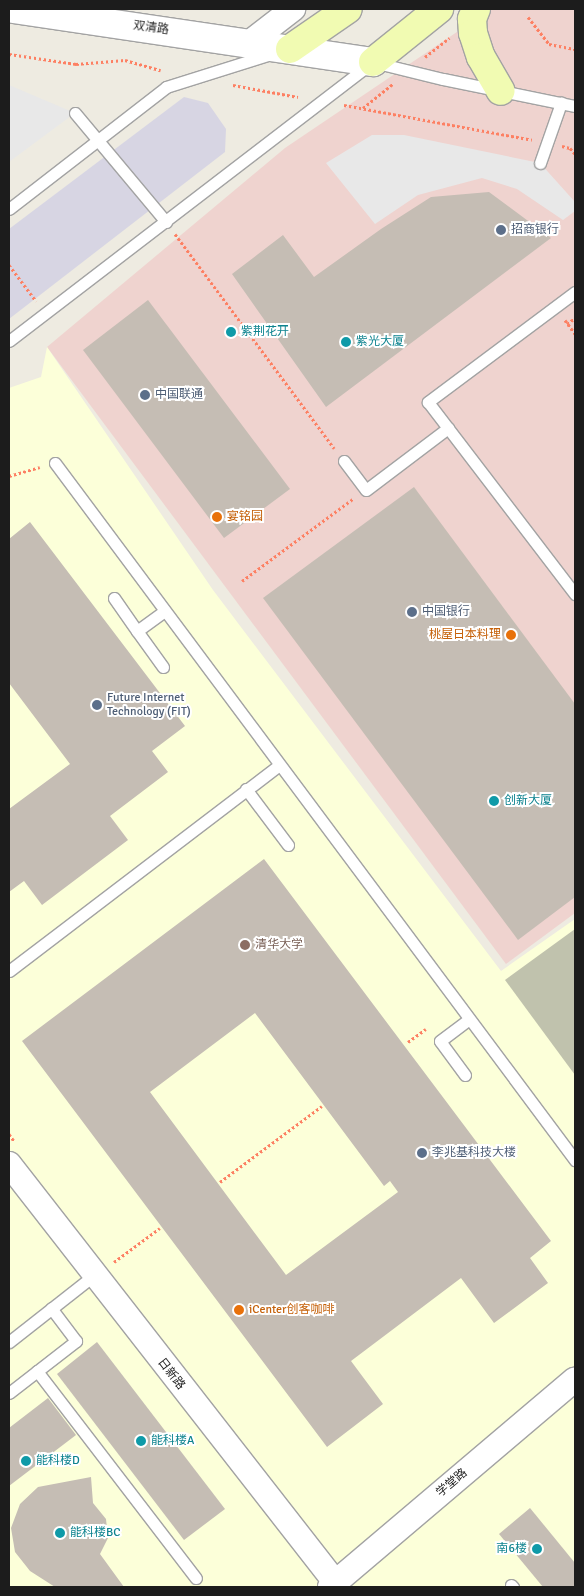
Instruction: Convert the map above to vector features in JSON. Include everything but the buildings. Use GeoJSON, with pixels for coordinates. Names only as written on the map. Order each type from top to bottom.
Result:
{"type":"FeatureCollection","features":[{"type":"Feature","properties":{"kind":"main road"},"geometry":{"type":"LineString","coordinates":[[290,49],[348,9]]}},
{"type":"Feature","properties":{"kind":"main road"},"geometry":{"type":"LineString","coordinates":[[373,62],[439,9]]}},
{"type":"Feature","properties":{"kind":"main road"},"geometry":{"type":"LineString","coordinates":[[476,9],[472,19],[473,33],[481,57],[501,91]]}},
{"type":"Feature","properties":{"kind":"street","name":"双清路"},"geometry":{"type":"LineString","coordinates":[[13,9],[249,42],[373,62]]}},
{"type":"Feature","properties":{"kind":"street"},"geometry":{"type":"LineString","coordinates":[[249,42],[293,9]]}},
{"type":"Feature","properties":{"kind":"street","name":"日新路"},"geometry":{"type":"LineString","coordinates":[[9,1164],[332,1585]]}},
{"type":"Feature","properties":{"kind":"street","name":"学堂路"},"geometry":{"type":"LineString","coordinates":[[332,1585],[575,1379]]}},
{"type":"Feature","properties":{"kind":"lane"},"geometry":{"type":"LineString","coordinates":[[9,209],[166,87],[192,77],[290,49]]}},
{"type":"Feature","properties":{"kind":"lane"},"geometry":{"type":"LineString","coordinates":[[9,341],[373,62],[575,106]]}},
{"type":"Feature","properties":{"kind":"lane"},"geometry":{"type":"LineString","coordinates":[[540,164],[561,103]]}},
{"type":"Feature","properties":{"kind":"lane"},"geometry":{"type":"LineString","coordinates":[[74,112],[97,142],[166,222]]}},
{"type":"Feature","properties":{"kind":"lane"},"geometry":{"type":"LineString","coordinates":[[575,292],[428,402],[575,594]]}},
{"type":"Feature","properties":{"kind":"lane"},"geometry":{"type":"LineString","coordinates":[[344,461],[366,490],[448,428]]}},
{"type":"Feature","properties":{"kind":"lane"},"geometry":{"type":"LineString","coordinates":[[55,463],[575,1160]]}},
{"type":"Feature","properties":{"kind":"lane"},"geometry":{"type":"LineString","coordinates":[[114,598],[163,667]]}},
{"type":"Feature","properties":{"kind":"lane"},"geometry":{"type":"LineString","coordinates":[[137,630],[165,611]]}},
{"type":"Feature","properties":{"kind":"lane"},"geometry":{"type":"LineString","coordinates":[[9,971],[279,765]]}},
{"type":"Feature","properties":{"kind":"lane"},"geometry":{"type":"LineString","coordinates":[[246,789],[288,845]]}},
{"type":"Feature","properties":{"kind":"lane"},"geometry":{"type":"LineString","coordinates":[[465,1075],[440,1041],[469,1019]]}},
{"type":"Feature","properties":{"kind":"lane"},"geometry":{"type":"LineString","coordinates":[[9,1342],[94,1275]]}},
{"type":"Feature","properties":{"kind":"lane"},"geometry":{"type":"LineString","coordinates":[[9,1393],[76,1341],[51,1308]]}},
{"type":"Feature","properties":{"kind":"lane"},"geometry":{"type":"LineString","coordinates":[[37,1371],[196,1578]]}},
{"type":"Feature","properties":{"kind":"path"},"geometry":{"type":"LineString","coordinates":[[528,16],[549,44],[575,49]]}},
{"type":"Feature","properties":{"kind":"path"},"geometry":{"type":"LineString","coordinates":[[9,54],[76,64],[125,60],[192,77]]}},
{"type":"Feature","properties":{"kind":"path"},"geometry":{"type":"LineString","coordinates":[[229,84],[547,143]]}},
{"type":"Feature","properties":{"kind":"path"},"geometry":{"type":"LineString","coordinates":[[166,222],[344,461]]}},
{"type":"Feature","properties":{"kind":"path"},"geometry":{"type":"LineString","coordinates":[[9,265],[45,313]]}},
{"type":"Feature","properties":{"kind":"path"},"geometry":{"type":"LineString","coordinates":[[567,324],[575,318]]}},
{"type":"Feature","properties":{"kind":"path"},"geometry":{"type":"LineString","coordinates":[[9,476],[55,463]]}},
{"type":"Feature","properties":{"kind":"path"},"geometry":{"type":"LineString","coordinates":[[242,581],[366,490]]}},
{"type":"Feature","properties":{"kind":"path"},"geometry":{"type":"LineString","coordinates":[[220,1182],[322,1106]]}},
{"type":"Feature","properties":{"kind":"path"},"geometry":{"type":"LineString","coordinates":[[94,1275],[160,1228]]}},
{"type":"Feature","properties":{"kind":"shaded area"},"geometry":{"type":"Polygon","coordinates":[[[491,9],[575,9],[575,913],[506,964],[47,347],[285,148],[491,9]]]}},
{"type":"Feature","properties":{"kind":"shaded area"},"geometry":{"type":"Polygon","coordinates":[[[9,85],[75,113],[9,162],[9,85]]]}},
{"type":"Feature","properties":{"kind":"shaded area"},"geometry":{"type":"Polygon","coordinates":[[[184,97],[208,103],[226,129],[225,152],[9,319],[9,229],[184,97]]]}},
{"type":"Feature","properties":{"kind":"shaded area"},"geometry":{"type":"Polygon","coordinates":[[[372,135],[404,135],[540,163],[575,202],[575,211],[563,220],[517,189],[482,178],[418,195],[375,224],[326,163],[372,135]]]}},
{"type":"Feature","properties":{"kind":"shaded area","name":"清华大学"},"geometry":{"type":"Polygon","coordinates":[[[47,347],[213,590],[501,971],[575,919],[575,1587],[9,1587],[9,388],[41,377],[47,347]]]}},
{"type":"Feature","properties":{"kind":"shaded area"},"geometry":{"type":"Polygon","coordinates":[[[575,929],[575,1075],[505,980],[575,929]]]}},
{"type":"Feature","properties":{"kind":"place","name":"招商银行"},"geometry":{"type":"Point","coordinates":[501,230]}},
{"type":"Feature","properties":{"kind":"place","name":"紫荆花开"},"geometry":{"type":"Point","coordinates":[231,332]}},
{"type":"Feature","properties":{"kind":"place","name":"紫光大厦"},"geometry":{"type":"Point","coordinates":[346,342]}},
{"type":"Feature","properties":{"kind":"place","name":"中国联通"},"geometry":{"type":"Point","coordinates":[145,395]}},
{"type":"Feature","properties":{"kind":"place","name":"宴铭园"},"geometry":{"type":"Point","coordinates":[217,517]}},
{"type":"Feature","properties":{"kind":"place","name":"中国银行"},"geometry":{"type":"Point","coordinates":[412,612]}},
{"type":"Feature","properties":{"kind":"place","name":"桃屋日本料理"},"geometry":{"type":"Point","coordinates":[511,635]}},
{"type":"Feature","properties":{"kind":"place","name":"Future Internet Technology (FIT)"},"geometry":{"type":"Point","coordinates":[97,705]}},
{"type":"Feature","properties":{"kind":"place","name":"创新大厦"},"geometry":{"type":"Point","coordinates":[494,801]}},
{"type":"Feature","properties":{"kind":"place","name":"清华大学"},"geometry":{"type":"Point","coordinates":[245,945]}},
{"type":"Feature","properties":{"kind":"place","name":"李兆基科技大楼"},"geometry":{"type":"Point","coordinates":[422,1153]}},
{"type":"Feature","properties":{"kind":"place","name":"iCenter创客咖啡"},"geometry":{"type":"Point","coordinates":[239,1310]}},
{"type":"Feature","properties":{"kind":"place","name":"能科楼A"},"geometry":{"type":"Point","coordinates":[141,1441]}},
{"type":"Feature","properties":{"kind":"place","name":"能科楼D"},"geometry":{"type":"Point","coordinates":[26,1461]}},
{"type":"Feature","properties":{"kind":"place","name":"能科楼BC"},"geometry":{"type":"Point","coordinates":[60,1533]}},
{"type":"Feature","properties":{"kind":"place","name":"南6楼"},"geometry":{"type":"Point","coordinates":[537,1549]}}]}
